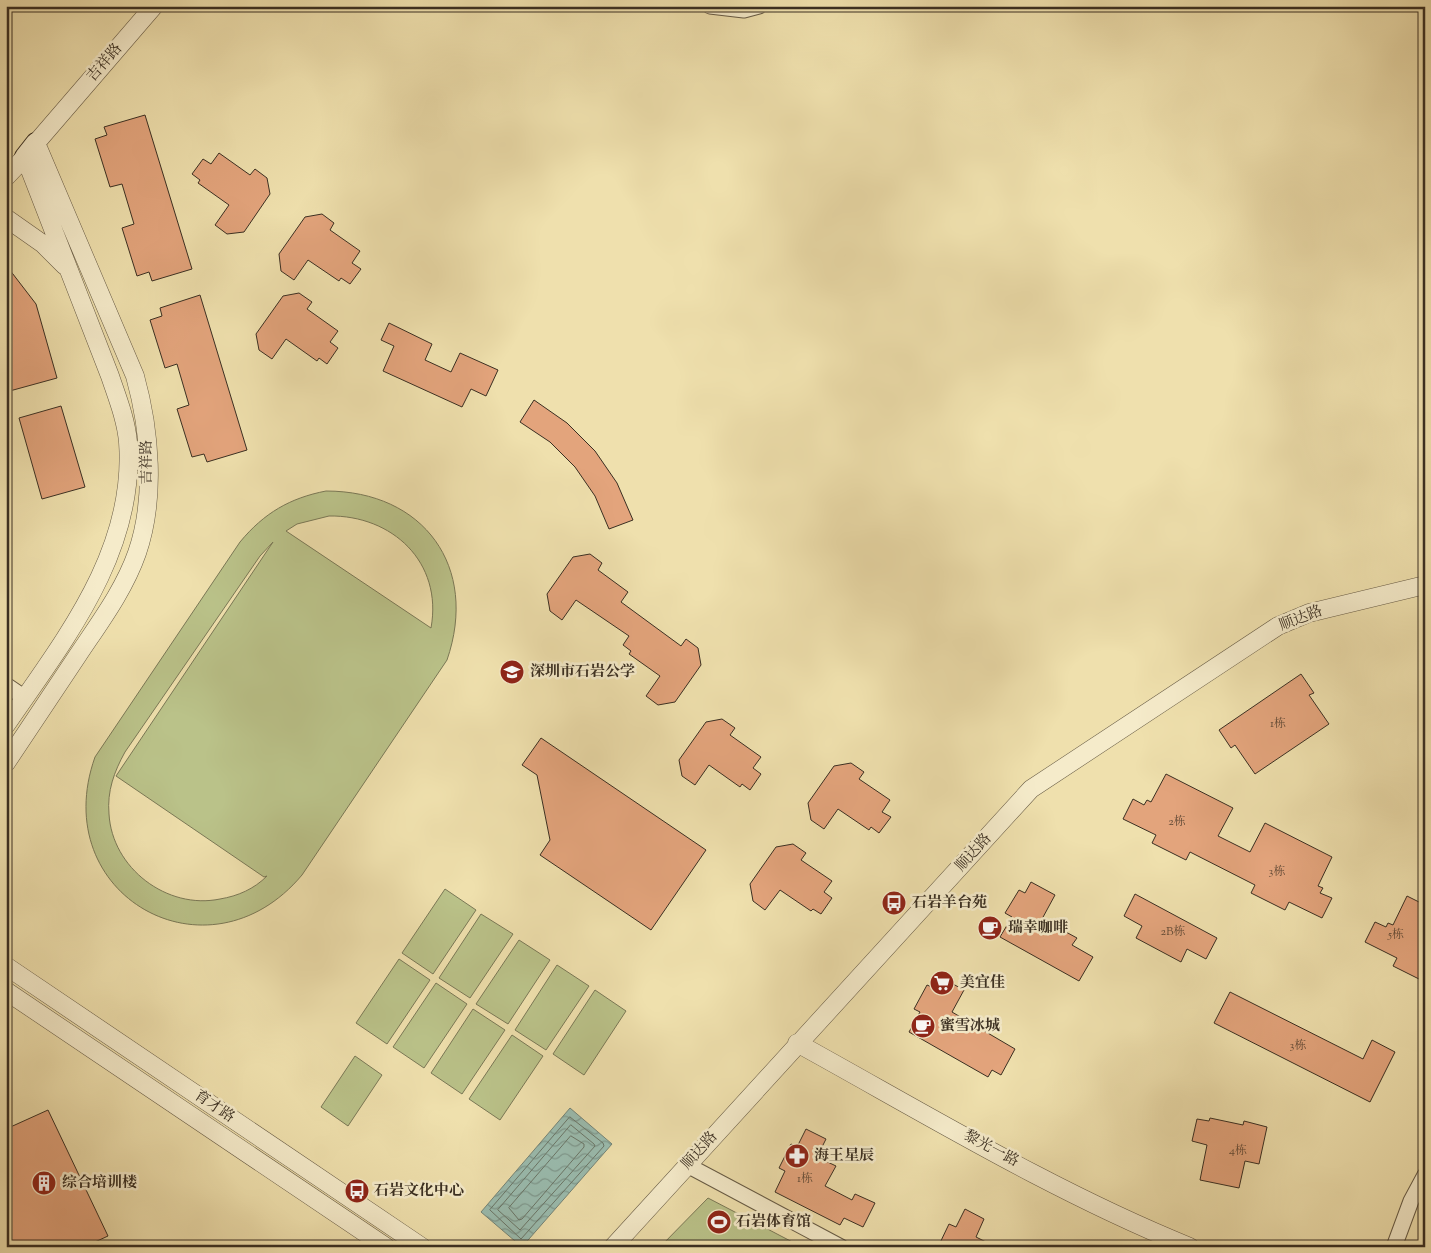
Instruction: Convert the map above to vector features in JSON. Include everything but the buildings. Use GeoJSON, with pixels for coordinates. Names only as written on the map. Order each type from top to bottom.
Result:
{"type":"FeatureCollection","features":[{"type":"Feature","properties":{"kind":"street","name":"吉祥路"},"geometry":{"type":"LineString","coordinates":[[30,150],[154,6]]}},
{"type":"Feature","properties":{"kind":"street"},"geometry":{"type":"LineString","coordinates":[[710,6],[744,10],[759,6]]}},
{"type":"Feature","properties":{"kind":"street","name":"吉祥路"},"geometry":{"type":"LineString","coordinates":[[6,725],[75,623],[101,578],[114,546],[123,508],[128,472],[128,441],[121,408],[69,270],[30,150]]}},
{"type":"Feature","properties":{"kind":"street","name":"吉祥路"},"geometry":{"type":"LineString","coordinates":[[6,763],[121,589],[137,552],[145,519],[148,479],[149,444],[145,410],[135,376],[30,150]]}},
{"type":"Feature","properties":{"kind":"street"},"geometry":{"type":"LineString","coordinates":[[6,177],[30,150]]}},
{"type":"Feature","properties":{"kind":"street"},"geometry":{"type":"LineString","coordinates":[[6,218],[43,244],[69,270]]}},
{"type":"Feature","properties":{"kind":"street","name":"顺达路"},"geometry":{"type":"LineString","coordinates":[[613,1247],[797,1043],[1031,789],[1278,626],[1309,613],[1425,584]]}},
{"type":"Feature","properties":{"kind":"street"},"geometry":{"type":"LineString","coordinates":[[6,685],[25,698]]}},
{"type":"Feature","properties":{"kind":"street","name":"育才路"},"geometry":{"type":"LineString","coordinates":[[6,966],[422,1247]]}},
{"type":"Feature","properties":{"kind":"street","name":"育才路"},"geometry":{"type":"LineString","coordinates":[[6,991],[386,1247]]}},
{"type":"Feature","properties":{"kind":"street","name":"黎光一路"},"geometry":{"type":"LineString","coordinates":[[797,1043],[983,1146],[1117,1215],[1190,1247]]}},
{"type":"Feature","properties":{"kind":"street"},"geometry":{"type":"LineString","coordinates":[[687,1165],[841,1247]]}},
{"type":"Feature","properties":{"kind":"street"},"geometry":{"type":"LineString","coordinates":[[1394,1247],[1411,1201],[1425,1175]]}},
{"type":"Feature","properties":{"kind":"green space"},"geometry":{"type":"Polygon","coordinates":[[[326,491],[361,494],[391,504],[416,520],[435,541],[449,566],[455,594],[455,626],[447,660],[302,875],[264,908],[223,923],[182,923],[145,910],[114,885],[93,849],[86,806],[95,757],[240,542],[258,523],[278,508],[313,494],[326,491]],[[329,516],[297,524],[286,531],[431,628],[433,604],[429,583],[421,563],[408,547],[392,534],[373,524],[352,518],[329,516]],[[273,542],[260,556],[125,752],[112,782],[109,797],[109,814],[112,834],[120,852],[131,868],[146,881],[162,891],[181,898],[200,901],[227,898],[251,888],[267,876],[264,877],[116,776],[273,542]]]}},
{"type":"Feature","properties":{"kind":"green space"},"geometry":{"type":"Polygon","coordinates":[[[445,889],[476,910],[433,974],[402,953],[445,889]]]}},
{"type":"Feature","properties":{"kind":"green space"},"geometry":{"type":"Polygon","coordinates":[[[481,914],[513,934],[470,998],[439,978],[481,914]]]}},
{"type":"Feature","properties":{"kind":"green space"},"geometry":{"type":"Polygon","coordinates":[[[519,940],[550,960],[508,1024],[476,1004],[519,940]]]}},
{"type":"Feature","properties":{"kind":"green space"},"geometry":{"type":"Polygon","coordinates":[[[399,959],[430,980],[387,1044],[356,1023],[399,959]]]}},
{"type":"Feature","properties":{"kind":"green space"},"geometry":{"type":"Polygon","coordinates":[[[557,965],[589,986],[546,1050],[515,1030],[557,965]]]}},
{"type":"Feature","properties":{"kind":"green space"},"geometry":{"type":"Polygon","coordinates":[[[436,983],[467,1004],[424,1068],[393,1047],[436,983]]]}},
{"type":"Feature","properties":{"kind":"green space"},"geometry":{"type":"Polygon","coordinates":[[[595,990],[626,1011],[584,1075],[553,1054],[595,990]]]}},
{"type":"Feature","properties":{"kind":"green space"},"geometry":{"type":"Polygon","coordinates":[[[473,1009],[505,1030],[462,1094],[431,1073],[473,1009]]]}},
{"type":"Feature","properties":{"kind":"green space"},"geometry":{"type":"Polygon","coordinates":[[[512,1035],[543,1056],[500,1120],[469,1099],[512,1035]]]}},
{"type":"Feature","properties":{"kind":"green space"},"geometry":{"type":"Polygon","coordinates":[[[355,1056],[382,1075],[348,1126],[321,1107],[355,1056]]]}},
{"type":"Feature","properties":{"kind":"green space","name":"石岩体育馆"},"geometry":{"type":"Polygon","coordinates":[[[708,1198],[802,1247],[660,1247],[708,1198]]]}},
{"type":"Feature","properties":{"kind":"water"},"geometry":{"type":"Polygon","coordinates":[[[570,1108],[612,1144],[522,1247],[481,1212],[570,1108]]]}},
{"type":"Feature","properties":{"kind":"place","name":"深圳市石岩公学"},"geometry":{"type":"Point","coordinates":[512,672]}},
{"type":"Feature","properties":{"kind":"place","name":"石岩羊台苑"},"geometry":{"type":"Point","coordinates":[894,903]}},
{"type":"Feature","properties":{"kind":"place","name":"瑞幸咖啡"},"geometry":{"type":"Point","coordinates":[990,928]}},
{"type":"Feature","properties":{"kind":"place","name":"美宜佳"},"geometry":{"type":"Point","coordinates":[942,983]}},
{"type":"Feature","properties":{"kind":"place","name":"蜜雪冰城"},"geometry":{"type":"Point","coordinates":[923,1026]}},
{"type":"Feature","properties":{"kind":"place","name":"海王星辰"},"geometry":{"type":"Point","coordinates":[797,1156]}},
{"type":"Feature","properties":{"kind":"place","name":"综合培训楼"},"geometry":{"type":"Point","coordinates":[44,1183]}},
{"type":"Feature","properties":{"kind":"place","name":"石岩文化中心"},"geometry":{"type":"Point","coordinates":[357,1191]}},
{"type":"Feature","properties":{"kind":"place","name":"石岩体育馆"},"geometry":{"type":"Point","coordinates":[719,1222]}}]}
